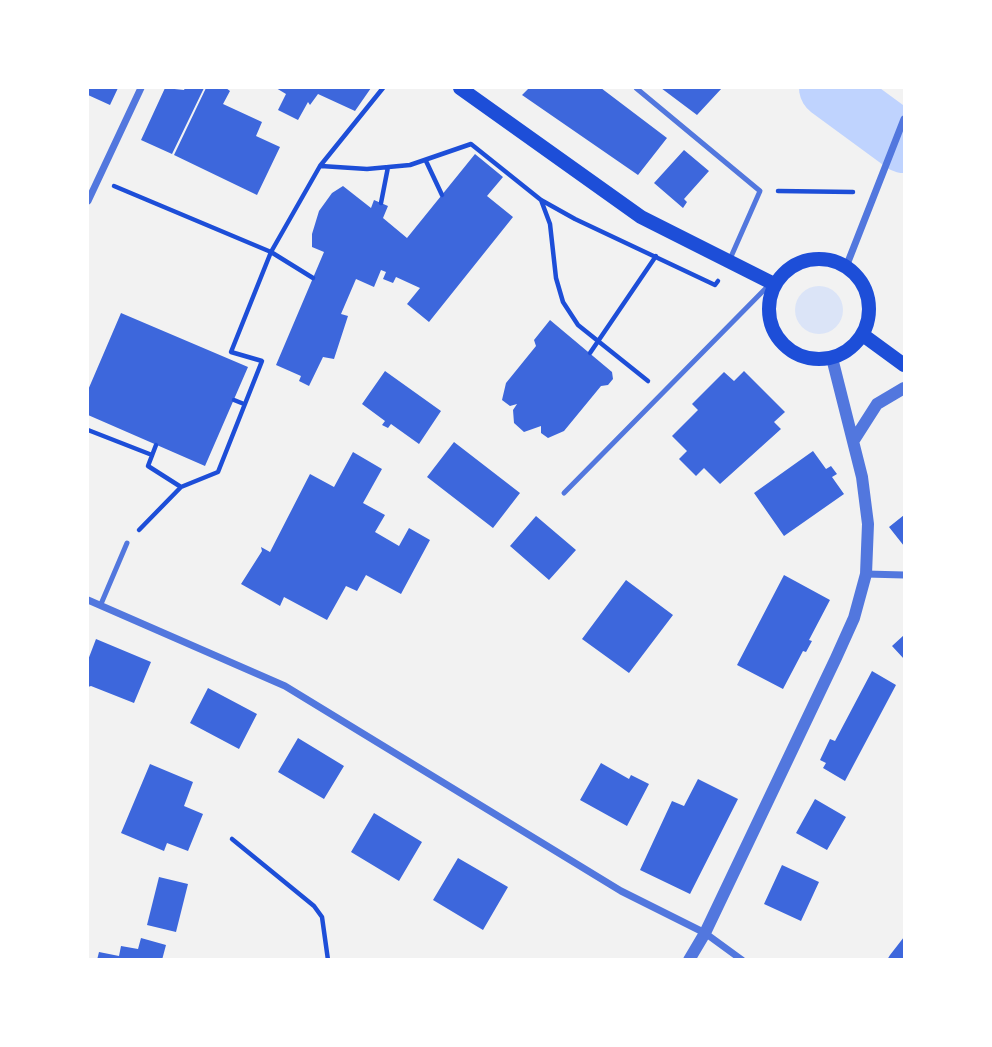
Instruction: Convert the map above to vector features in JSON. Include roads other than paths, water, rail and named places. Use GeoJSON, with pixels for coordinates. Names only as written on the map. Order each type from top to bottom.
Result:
{"type":"FeatureCollection","features":[{"type":"Feature","properties":{"kind":"main road"},"geometry":{"type":"LineString","coordinates":[[460,88],[641,216],[773,283]]}},
{"type":"Feature","properties":{"kind":"main road"},"geometry":{"type":"LineString","coordinates":[[815,258],[831,260],[846,267],[866,290],[868,320],[863,335],[855,345],[832,358],[803,358],[779,341],[768,314],[773,283],[785,271],[815,258]]}},
{"type":"Feature","properties":{"kind":"main road"},"geometry":{"type":"LineString","coordinates":[[863,335],[905,365]]}},
{"type":"Feature","properties":{"kind":"street"},"geometry":{"type":"LineString","coordinates":[[88,201],[141,88]]}},
{"type":"Feature","properties":{"kind":"street"},"geometry":{"type":"LineString","coordinates":[[846,267],[905,119]]}},
{"type":"Feature","properties":{"kind":"street"},"geometry":{"type":"LineString","coordinates":[[688,960],[705,933],[850,628],[866,574],[868,524],[854,440],[832,358]]}},
{"type":"Feature","properties":{"kind":"street"},"geometry":{"type":"LineString","coordinates":[[854,440],[877,404],[905,388]]}},
{"type":"Feature","properties":{"kind":"street"},"geometry":{"type":"LineString","coordinates":[[866,574],[905,575]]}},
{"type":"Feature","properties":{"kind":"street"},"geometry":{"type":"LineString","coordinates":[[88,600],[285,686],[621,891],[705,933],[742,960]]}},
{"type":"Feature","properties":{"kind":"lane"},"geometry":{"type":"LineString","coordinates":[[636,88],[760,191],[729,262]]}},
{"type":"Feature","properties":{"kind":"lane"},"geometry":{"type":"LineString","coordinates":[[564,493],[773,283]]}},
{"type":"Feature","properties":{"kind":"lane"},"geometry":{"type":"LineString","coordinates":[[101,604],[127,543]]}},
{"type":"Feature","properties":{"kind":"waterway"},"geometry":{"type":"LineString","coordinates":[[829,88],[904,143]]}}]}
